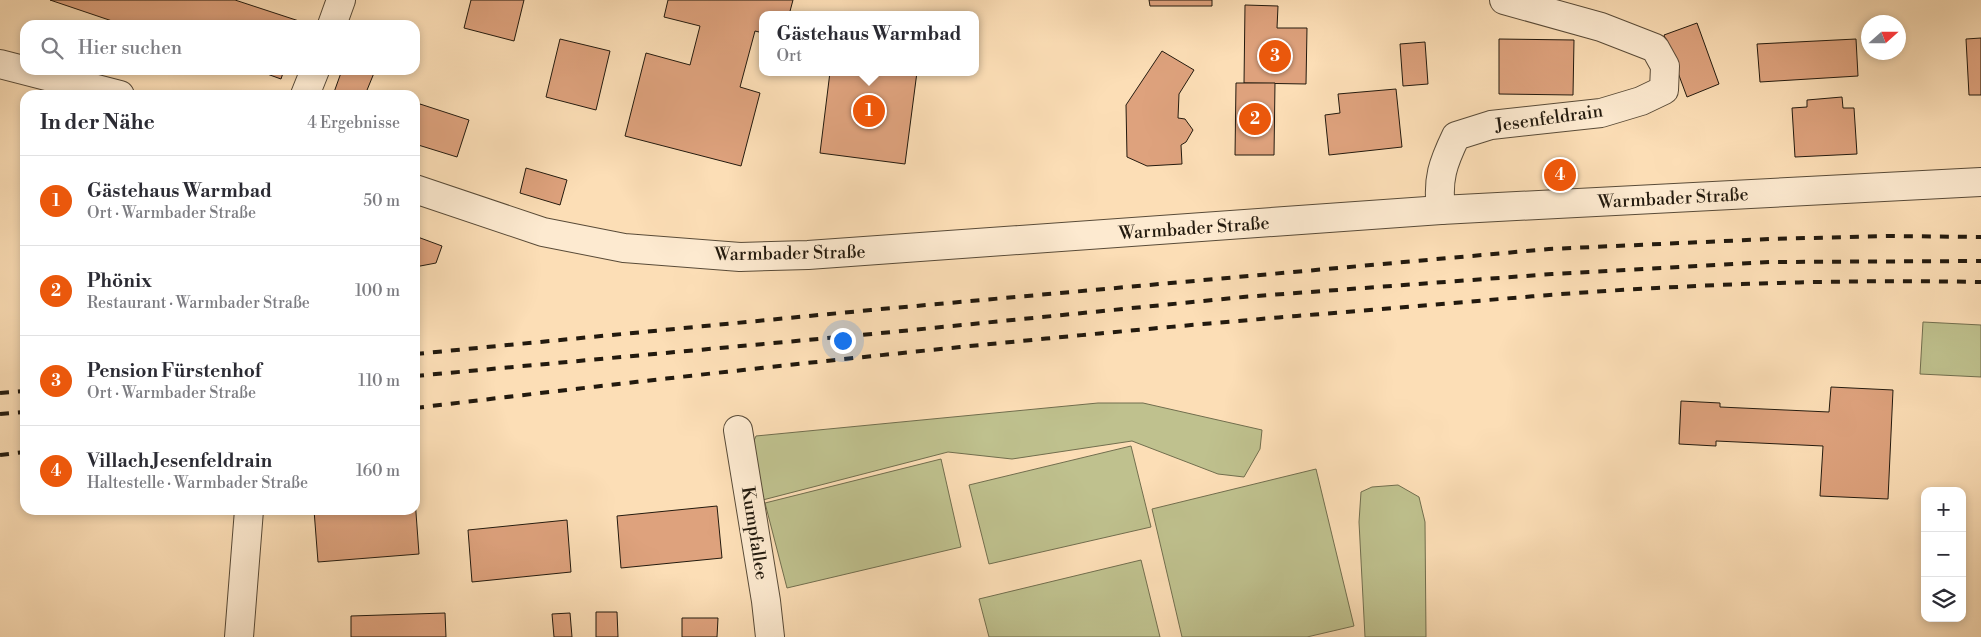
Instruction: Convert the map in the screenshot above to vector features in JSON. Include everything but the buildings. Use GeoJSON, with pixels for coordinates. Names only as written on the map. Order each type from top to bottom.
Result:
{"type":"FeatureCollection","features":[{"type":"Feature","properties":{"kind":"street"},"geometry":{"type":"LineString","coordinates":[[334,20],[341,0]]}},
{"type":"Feature","properties":{"kind":"street","name":"Jesenfeldrain"},"geometry":{"type":"LineString","coordinates":[[1441,210],[1439,181],[1444,160],[1456,136],[1491,125],[1560,119],[1601,113],[1641,101],[1664,90],[1665,66],[1655,48],[1601,27],[1504,0]]}},
{"type":"Feature","properties":{"kind":"street"},"geometry":{"type":"LineString","coordinates":[[0,64],[20,69]]}},
{"type":"Feature","properties":{"kind":"street"},"geometry":{"type":"LineString","coordinates":[[43,75],[101,90]]}},
{"type":"Feature","properties":{"kind":"street"},"geometry":{"type":"LineString","coordinates":[[307,90],[313,75]]}},
{"type":"Feature","properties":{"kind":"street","name":"Warmbader Straße"},"geometry":{"type":"LineString","coordinates":[[420,191],[543,232],[624,248],[740,257],[838,253],[1441,210],[1981,182]]}},
{"type":"Feature","properties":{"kind":"street","name":"Kumpfallee"},"geometry":{"type":"LineString","coordinates":[[738,430],[766,601],[770,637]]}},
{"type":"Feature","properties":{"kind":"street"},"geometry":{"type":"LineString","coordinates":[[239,637],[249,515]]}},
{"type":"Feature","properties":{"kind":"green space"},"geometry":{"type":"Polygon","coordinates":[[[1923,322],[1981,325],[1981,377],[1920,374],[1923,322]]]}},
{"type":"Feature","properties":{"kind":"green space"},"geometry":{"type":"Polygon","coordinates":[[[1098,403],[1143,403],[1262,430],[1260,449],[1244,477],[1218,474],[1132,441],[1012,459],[948,452],[755,502],[750,450],[756,436],[1098,403]]]}},
{"type":"Feature","properties":{"kind":"green space"},"geometry":{"type":"Polygon","coordinates":[[[1131,446],[1151,527],[989,564],[969,485],[1131,446]]]}},
{"type":"Feature","properties":{"kind":"green space"},"geometry":{"type":"Polygon","coordinates":[[[941,459],[961,547],[787,588],[765,503],[941,459]]]}},
{"type":"Feature","properties":{"kind":"green space"},"geometry":{"type":"Polygon","coordinates":[[[1316,469],[1354,626],[1307,637],[1182,637],[1152,509],[1316,469]]]}},
{"type":"Feature","properties":{"kind":"green space"},"geometry":{"type":"Polygon","coordinates":[[[1398,485],[1419,497],[1425,522],[1426,637],[1365,637],[1359,522],[1361,492],[1372,487],[1398,485]]]}},
{"type":"Feature","properties":{"kind":"green space"},"geometry":{"type":"Polygon","coordinates":[[[1141,560],[1160,637],[989,637],[979,599],[1141,560]]]}},
{"type":"Feature","properties":{"kind":"railway"},"geometry":{"type":"LineString","coordinates":[[420,354],[871,310],[1549,249],[1770,239],[1889,236],[1981,237]]}},
{"type":"Feature","properties":{"kind":"railway"},"geometry":{"type":"LineString","coordinates":[[420,376],[872,334],[1243,297],[1552,274],[1771,262],[1981,261]]}},
{"type":"Feature","properties":{"kind":"railway"},"geometry":{"type":"LineString","coordinates":[[420,407],[768,367],[1004,343],[1545,295],[1778,283],[1981,282]]}},
{"type":"Feature","properties":{"kind":"railway"},"geometry":{"type":"LineString","coordinates":[[0,393],[20,391]]}},
{"type":"Feature","properties":{"kind":"railway"},"geometry":{"type":"LineString","coordinates":[[0,414],[20,412]]}},
{"type":"Feature","properties":{"kind":"railway"},"geometry":{"type":"LineString","coordinates":[[0,455],[20,453]]}},
{"type":"Feature","properties":{"kind":"place","name":"Pension Fürstenhof"},"geometry":{"type":"Point","coordinates":[1275,56]}},
{"type":"Feature","properties":{"kind":"place","name":"Gästehaus Warmbad"},"geometry":{"type":"Point","coordinates":[869,111]}},
{"type":"Feature","properties":{"kind":"place","name":"Phönix"},"geometry":{"type":"Point","coordinates":[1255,119]}},
{"type":"Feature","properties":{"kind":"place","name":"Villach Jesenfeldrain"},"geometry":{"type":"Point","coordinates":[1560,175]}}]}
